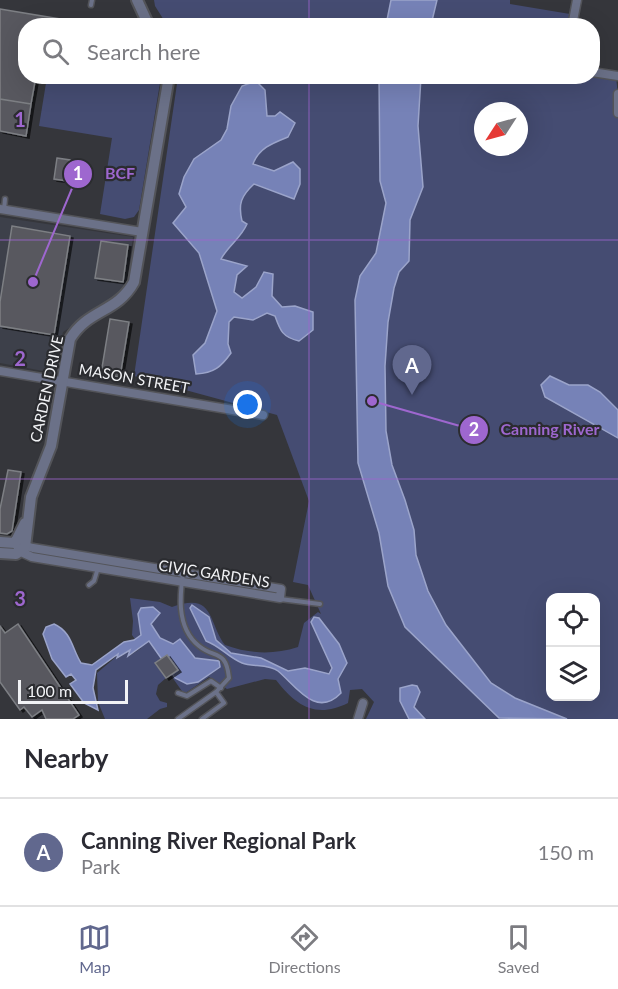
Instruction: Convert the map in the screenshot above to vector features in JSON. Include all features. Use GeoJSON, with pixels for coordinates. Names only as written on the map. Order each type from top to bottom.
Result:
{"type":"FeatureCollection","features":[{"type":"Feature","properties":{"kind":"street"},"geometry":{"type":"LineString","coordinates":[[137,0],[145,18]]}},
{"type":"Feature","properties":{"kind":"street"},"geometry":{"type":"LineString","coordinates":[[574,18],[577,0]]}},
{"type":"Feature","properties":{"kind":"street"},"geometry":{"type":"LineString","coordinates":[[600,73],[618,76]]}},
{"type":"Feature","properties":{"kind":"street","name":"CARDEN DRIVE"},"geometry":{"type":"LineString","coordinates":[[20,547],[35,483],[51,446],[70,339],[79,325],[126,297],[134,282],[168,84]]}},
{"type":"Feature","properties":{"kind":"street"},"geometry":{"type":"LineString","coordinates":[[618,94],[618,114]]}},
{"type":"Feature","properties":{"kind":"street"},"geometry":{"type":"LineString","coordinates":[[2,209],[142,232]]}},
{"type":"Feature","properties":{"kind":"street","name":"MASON STREET"},"geometry":{"type":"LineString","coordinates":[[0,370],[263,415]]}},
{"type":"Feature","properties":{"kind":"street"},"geometry":{"type":"LineString","coordinates":[[0,542],[20,547],[16,554],[0,553]]}},
{"type":"Feature","properties":{"kind":"street","name":"CIVIC GARDENS"},"geometry":{"type":"LineString","coordinates":[[20,547],[184,569],[281,589],[280,598],[32,557],[20,547]]}},
{"type":"Feature","properties":{"kind":"street"},"geometry":{"type":"LineString","coordinates":[[358,719],[363,703]]}},
{"type":"Feature","properties":{"kind":"lane"},"geometry":{"type":"LineString","coordinates":[[2,209],[5,199]]}},
{"type":"Feature","properties":{"kind":"lane"},"geometry":{"type":"LineString","coordinates":[[89,585],[94,581],[100,558]]}},
{"type":"Feature","properties":{"kind":"lane"},"geometry":{"type":"LineString","coordinates":[[178,719],[216,692],[229,678],[228,669],[218,654],[201,648],[194,640],[179,603],[184,569]]}},
{"type":"Feature","properties":{"kind":"lane"},"geometry":{"type":"LineString","coordinates":[[280,598],[320,604]]}},
{"type":"Feature","properties":{"kind":"lane"},"geometry":{"type":"LineString","coordinates":[[178,693],[187,696],[211,681],[220,688]]}},
{"type":"Feature","properties":{"kind":"lane"},"geometry":{"type":"LineString","coordinates":[[202,719],[224,703],[216,692]]}},
{"type":"Feature","properties":{"kind":"shaded area"},"geometry":{"type":"Polygon","coordinates":[[[154,0],[510,0],[510,4],[570,14],[570,18],[163,18],[154,0]]]}},
{"type":"Feature","properties":{"kind":"shaded area"},"geometry":{"type":"Polygon","coordinates":[[[391,0],[437,0],[433,18],[387,18],[391,0]]]}},
{"type":"Feature","properties":{"kind":"shaded area"},"geometry":{"type":"Polygon","coordinates":[[[600,73],[616,76],[618,96],[618,719],[366,719],[374,702],[362,689],[350,690],[348,703],[337,708],[316,710],[291,697],[276,680],[265,679],[227,689],[209,677],[184,694],[160,660],[155,664],[166,678],[158,685],[156,694],[160,701],[167,703],[167,707],[160,709],[147,719],[105,719],[98,702],[97,673],[117,656],[117,659],[129,651],[128,657],[141,648],[132,635],[130,598],[160,602],[172,607],[186,603],[203,606],[225,645],[252,652],[271,652],[298,647],[304,623],[318,612],[321,614],[308,585],[293,582],[309,501],[277,415],[134,376],[177,84],[600,84],[600,73]]]}},
{"type":"Feature","properties":{"kind":"shaded area"},"geometry":{"type":"Polygon","coordinates":[[[46,84],[160,84],[139,210],[134,217],[125,219],[100,214],[112,138],[39,126],[46,84]]]}},
{"type":"Feature","properties":{"kind":"shaded area"},"geometry":{"type":"Polygon","coordinates":[[[259,84],[265,90],[267,116],[275,116],[280,112],[295,123],[288,137],[263,150],[253,164],[274,171],[293,162],[300,169],[300,184],[294,199],[254,184],[243,196],[240,210],[242,221],[247,224],[221,259],[247,266],[237,275],[234,292],[242,298],[256,287],[264,272],[273,274],[272,296],[282,307],[295,306],[313,312],[313,330],[299,341],[285,335],[275,316],[267,313],[253,320],[234,317],[229,322],[228,344],[231,353],[216,368],[196,374],[193,355],[205,343],[217,311],[199,253],[173,223],[186,207],[179,194],[184,177],[194,159],[221,140],[227,129],[231,106],[242,86],[259,84]]]}},
{"type":"Feature","properties":{"kind":"shaded area"},"geometry":{"type":"Polygon","coordinates":[[[379,84],[421,84],[418,126],[423,187],[410,220],[409,261],[399,272],[388,322],[385,366],[386,431],[392,465],[414,530],[416,555],[428,591],[446,625],[491,683],[515,698],[567,719],[499,718],[405,627],[388,586],[379,533],[358,463],[355,300],[360,276],[376,253],[386,203],[380,181],[379,84]]]}},
{"type":"Feature","properties":{"kind":"shaded area"},"geometry":{"type":"Polygon","coordinates":[[[0,217],[133,237],[126,286],[115,298],[63,332],[54,373],[0,363],[0,217]]]}},
{"type":"Feature","properties":{"kind":"shaded area"},"geometry":{"type":"Polygon","coordinates":[[[550,376],[569,385],[588,385],[600,392],[618,410],[618,438],[545,397],[541,385],[550,376]]]}},
{"type":"Feature","properties":{"kind":"shaded area"},"geometry":{"type":"Polygon","coordinates":[[[192,605],[209,617],[216,640],[231,653],[261,658],[288,671],[305,668],[329,674],[332,668],[311,622],[314,617],[319,618],[339,644],[347,663],[338,679],[341,693],[323,703],[315,701],[299,691],[278,671],[237,661],[206,641],[190,608],[192,605]]]}},
{"type":"Feature","properties":{"kind":"shaded area"},"geometry":{"type":"Polygon","coordinates":[[[153,607],[160,613],[151,624],[160,638],[173,644],[180,639],[195,658],[219,661],[220,667],[198,682],[187,684],[175,678],[149,641],[128,656],[130,650],[117,658],[118,654],[96,670],[93,688],[98,710],[84,703],[70,684],[76,680],[71,674],[66,677],[52,659],[43,634],[46,627],[54,624],[60,627],[68,636],[81,663],[92,665],[124,642],[134,640],[141,635],[138,614],[141,608],[153,607]]]}},
{"type":"Feature","properties":{"kind":"shaded area"},"geometry":{"type":"Polygon","coordinates":[[[417,686],[420,692],[414,707],[425,719],[409,719],[400,701],[400,688],[417,686]]]}},
{"type":"Feature","properties":{"kind":"building"},"geometry":{"type":"Polygon","coordinates":[[[0,9],[54,18],[18,18],[18,84],[35,84],[31,104],[0,99],[0,9]]]}},
{"type":"Feature","properties":{"kind":"building"},"geometry":{"type":"Polygon","coordinates":[[[0,99],[31,104],[26,136],[0,131],[0,99]]]}},
{"type":"Feature","properties":{"kind":"building"},"geometry":{"type":"Polygon","coordinates":[[[57,158],[70,160],[67,181],[54,179],[57,158]]]}},
{"type":"Feature","properties":{"kind":"building"},"geometry":{"type":"Polygon","coordinates":[[[12,226],[70,236],[54,335],[0,326],[0,302],[12,226]]]}},
{"type":"Feature","properties":{"kind":"building"},"geometry":{"type":"Polygon","coordinates":[[[101,241],[128,245],[123,282],[95,278],[101,241]]]}},
{"type":"Feature","properties":{"kind":"building"},"geometry":{"type":"Polygon","coordinates":[[[110,319],[129,322],[120,377],[101,374],[110,319]]]}},
{"type":"Feature","properties":{"kind":"building"},"geometry":{"type":"Polygon","coordinates":[[[8,470],[21,472],[12,531],[7,534],[0,533],[0,509],[8,470]]]}},
{"type":"Feature","properties":{"kind":"building"},"geometry":{"type":"Polygon","coordinates":[[[18,624],[79,715],[73,719],[46,719],[42,710],[32,717],[24,707],[20,710],[0,682],[0,626],[5,633],[18,624]]]}},
{"type":"Feature","properties":{"kind":"building"},"geometry":{"type":"Polygon","coordinates":[[[167,655],[178,670],[166,678],[155,663],[167,655]]]}},
{"type":"Feature","properties":{"kind":"place","name":"BCF"},"geometry":{"type":"Point","coordinates":[33,282]}},
{"type":"Feature","properties":{"kind":"place","name":"Canning River Regional Park"},"geometry":{"type":"Point","coordinates":[412,395]}},
{"type":"Feature","properties":{"kind":"place","name":"Canning River"},"geometry":{"type":"Point","coordinates":[372,401]}}]}
